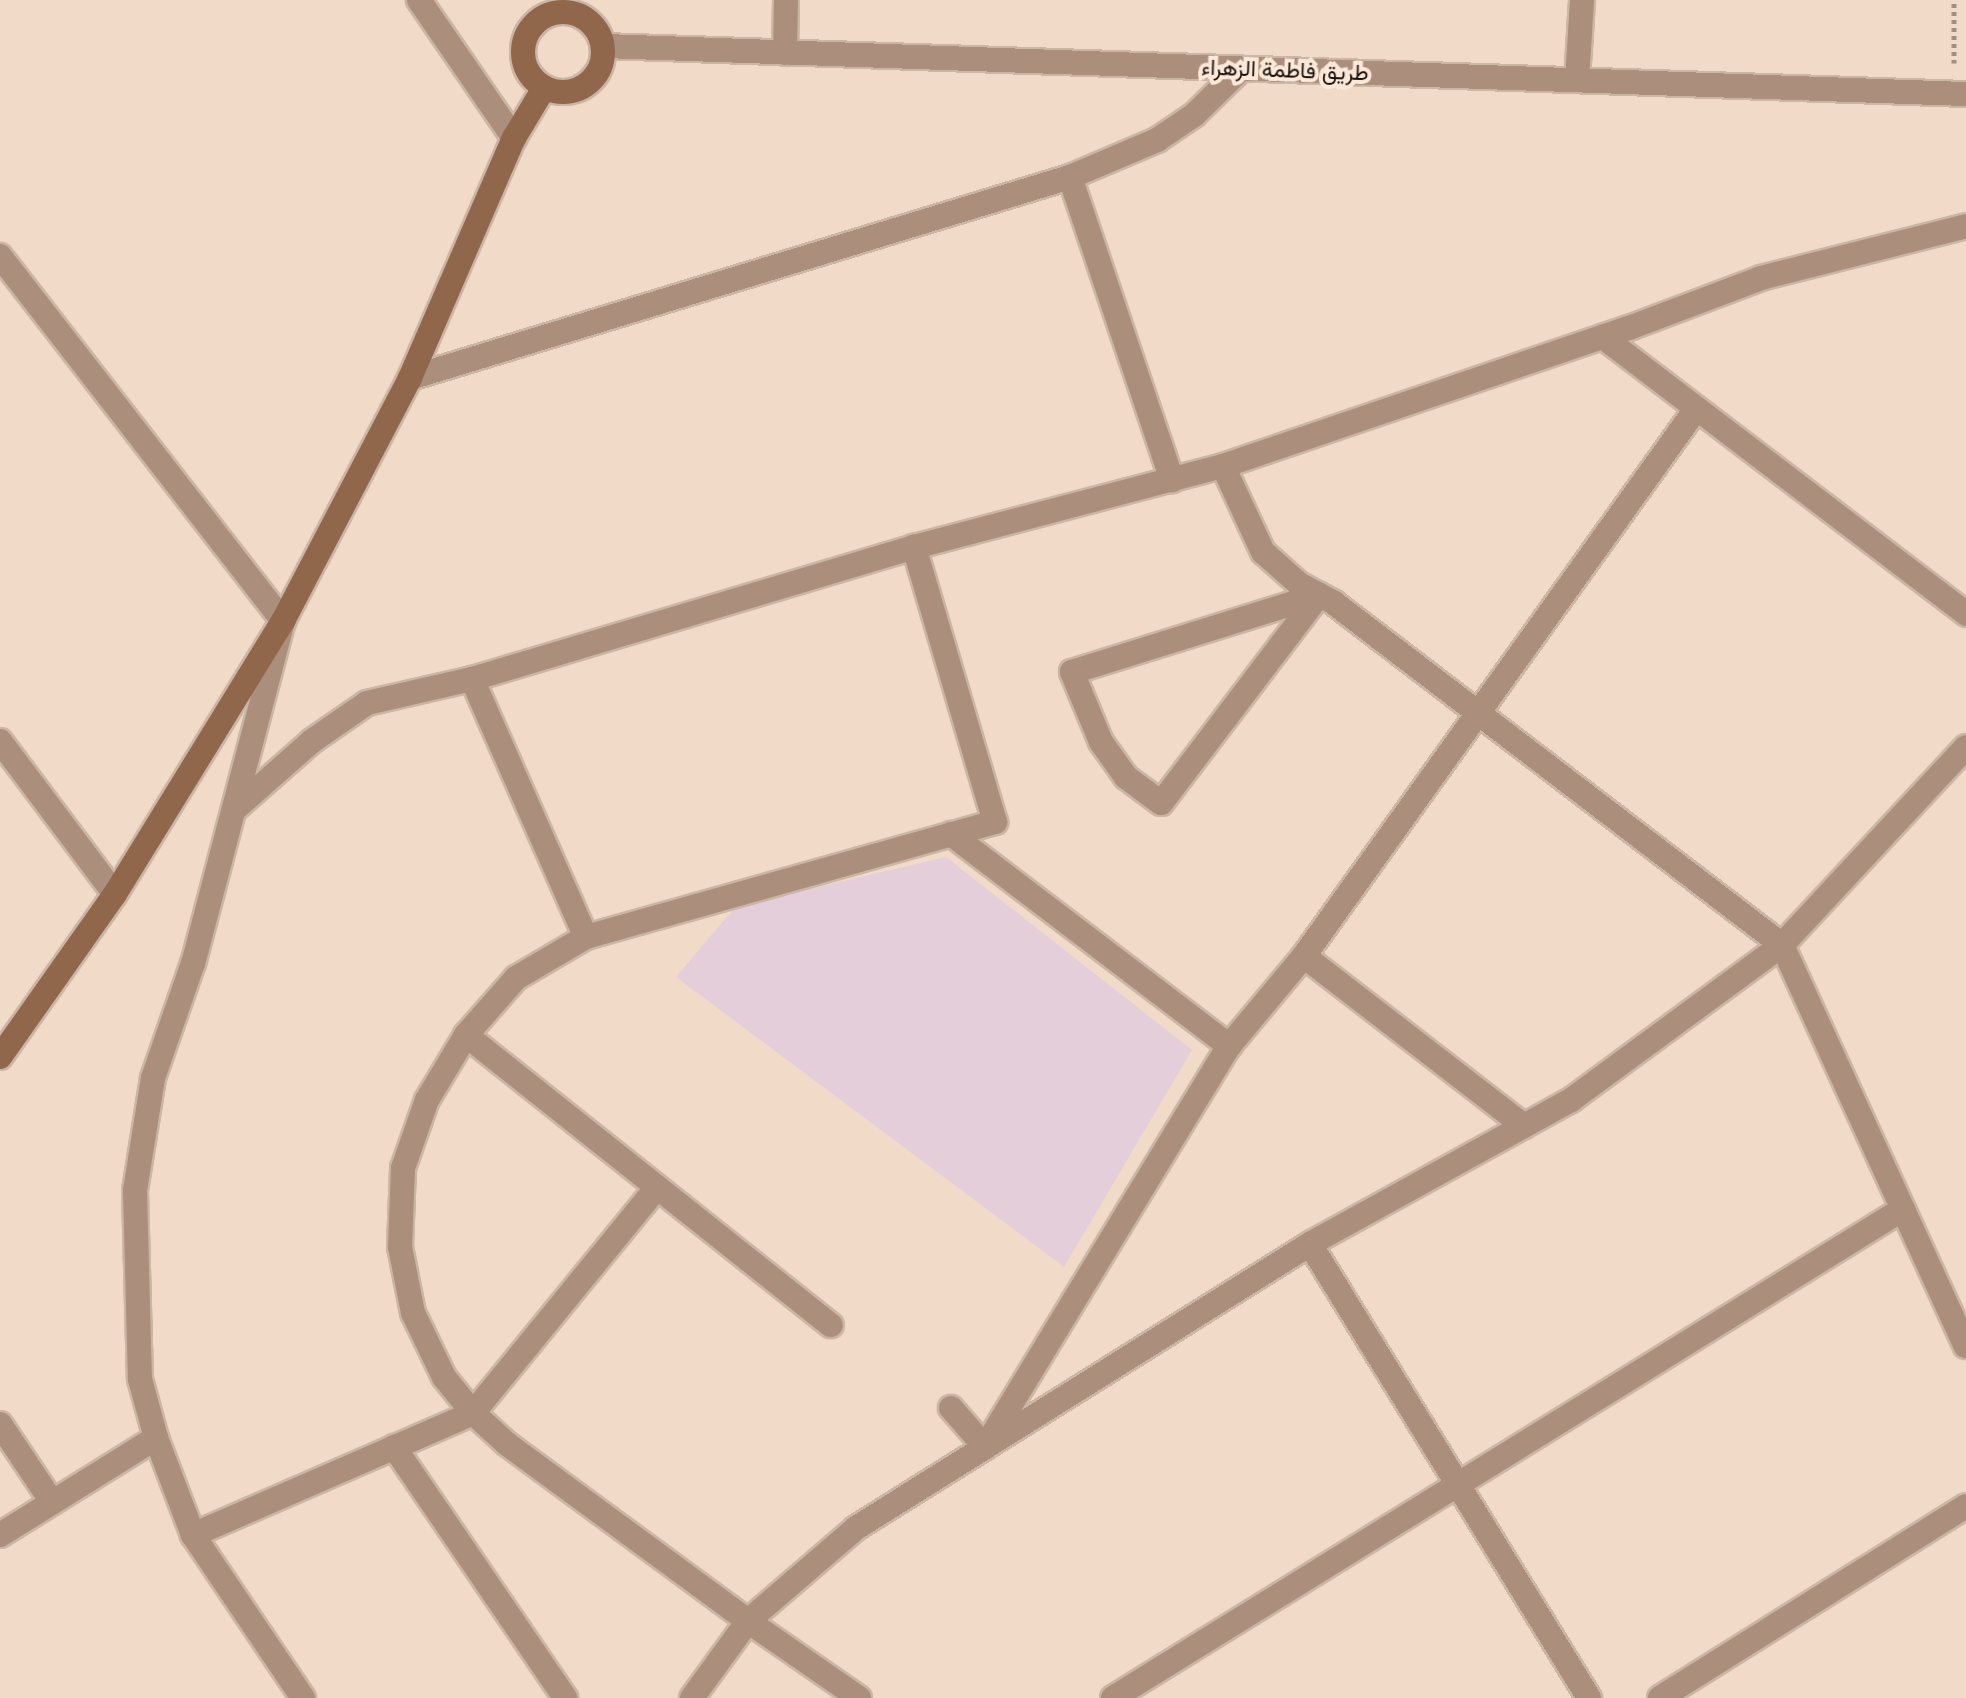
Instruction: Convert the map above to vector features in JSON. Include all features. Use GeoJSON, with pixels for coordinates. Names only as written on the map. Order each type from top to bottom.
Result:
{"type":"FeatureCollection","features":[{"type":"Feature","properties":{"kind":"street"},"geometry":{"type":"LineString","coordinates":[[419,0],[514,138]]}},
{"type":"Feature","properties":{"kind":"street"},"geometry":{"type":"LineString","coordinates":[[785,53],[786,0]]}},
{"type":"Feature","properties":{"kind":"street"},"geometry":{"type":"LineString","coordinates":[[1577,80],[1582,0]]}},
{"type":"Feature","properties":{"kind":"street"},"geometry":{"type":"LineString","coordinates":[[550,7],[578,14],[599,33],[604,46],[603,62],[587,85],[558,92],[544,88],[526,67],[523,44],[528,31],[550,7]]}},
{"type":"Feature","properties":{"kind":"street","name":"طريق فاطمة الزهراء"},"geometry":{"type":"LineString","coordinates":[[604,46],[1960,94]]}},
{"type":"Feature","properties":{"kind":"street"},"geometry":{"type":"LineString","coordinates":[[410,378],[1070,177],[1157,140],[1194,115],[1241,69]]}},
{"type":"Feature","properties":{"kind":"street"},"geometry":{"type":"LineString","coordinates":[[0,1057],[115,894],[283,621],[410,378],[514,138],[544,88]]}},
{"type":"Feature","properties":{"kind":"street"},"geometry":{"type":"LineString","coordinates":[[1070,177],[1172,480]]}},
{"type":"Feature","properties":{"kind":"street"},"geometry":{"type":"LineString","coordinates":[[236,808],[312,741],[367,703],[472,679],[914,547],[1223,466],[1603,337],[1761,278],[1966,226]]}},
{"type":"Feature","properties":{"kind":"street"},"geometry":{"type":"LineString","coordinates":[[0,256],[283,621]]}},
{"type":"Feature","properties":{"kind":"street"},"geometry":{"type":"LineString","coordinates":[[1603,337],[1966,614]]}},
{"type":"Feature","properties":{"kind":"street"},"geometry":{"type":"LineString","coordinates":[[985,1447],[1229,1046],[1304,956],[1696,409]]}},
{"type":"Feature","properties":{"kind":"street"},"geometry":{"type":"LineString","coordinates":[[1223,466],[1263,552],[1299,584],[1319,595],[1479,714],[1782,945],[1966,1346]]}},
{"type":"Feature","properties":{"kind":"street"},"geometry":{"type":"LineString","coordinates":[[859,1698],[748,1621],[507,1444],[473,1413],[444,1377],[413,1313],[400,1247],[403,1168],[427,1100],[466,1035],[516,978],[586,937],[995,822],[914,547]]}},
{"type":"Feature","properties":{"kind":"street"},"geometry":{"type":"LineString","coordinates":[[1319,595],[1161,803],[1126,777],[1101,742],[1072,672],[1319,595]]}},
{"type":"Feature","properties":{"kind":"street"},"geometry":{"type":"LineString","coordinates":[[283,621],[193,963],[153,1078],[135,1191],[140,1379],[156,1438],[193,1535],[303,1698]]}},
{"type":"Feature","properties":{"kind":"street"},"geometry":{"type":"LineString","coordinates":[[472,679],[586,937]]}},
{"type":"Feature","properties":{"kind":"street"},"geometry":{"type":"LineString","coordinates":[[0,741],[115,894]]}},
{"type":"Feature","properties":{"kind":"street"},"geometry":{"type":"LineString","coordinates":[[692,1698],[748,1621],[856,1528],[1310,1244],[1571,1100],[1782,945],[1966,747]]}},
{"type":"Feature","properties":{"kind":"street"},"geometry":{"type":"LineString","coordinates":[[951,834],[1229,1046]]}},
{"type":"Feature","properties":{"kind":"street"},"geometry":{"type":"LineString","coordinates":[[1304,956],[1524,1126]]}},
{"type":"Feature","properties":{"kind":"street"},"geometry":{"type":"LineString","coordinates":[[466,1035],[831,1325]]}},
{"type":"Feature","properties":{"kind":"street"},"geometry":{"type":"LineString","coordinates":[[193,1535],[473,1413],[657,1187]]}},
{"type":"Feature","properties":{"kind":"street"},"geometry":{"type":"LineString","coordinates":[[1113,1698],[1903,1209]]}},
{"type":"Feature","properties":{"kind":"street"},"geometry":{"type":"LineString","coordinates":[[1310,1244],[1589,1698]]}},
{"type":"Feature","properties":{"kind":"street"},"geometry":{"type":"LineString","coordinates":[[951,1408],[985,1447]]}},
{"type":"Feature","properties":{"kind":"street"},"geometry":{"type":"LineString","coordinates":[[0,1424],[52,1502]]}},
{"type":"Feature","properties":{"kind":"street"},"geometry":{"type":"LineString","coordinates":[[0,1535],[156,1438]]}},
{"type":"Feature","properties":{"kind":"street"},"geometry":{"type":"LineString","coordinates":[[394,1447],[565,1698]]}},
{"type":"Feature","properties":{"kind":"street"},"geometry":{"type":"LineString","coordinates":[[1660,1698],[1966,1506]]}},
{"type":"Feature","properties":{"kind":"path"},"geometry":{"type":"LineString","coordinates":[[1954,0],[1960,94]]}},
{"type":"Feature","properties":{"kind":"shaded area"},"geometry":{"type":"Polygon","coordinates":[[[946,857],[1192,1050],[1064,1267],[676,977],[736,906],[946,857]]]}}]}
